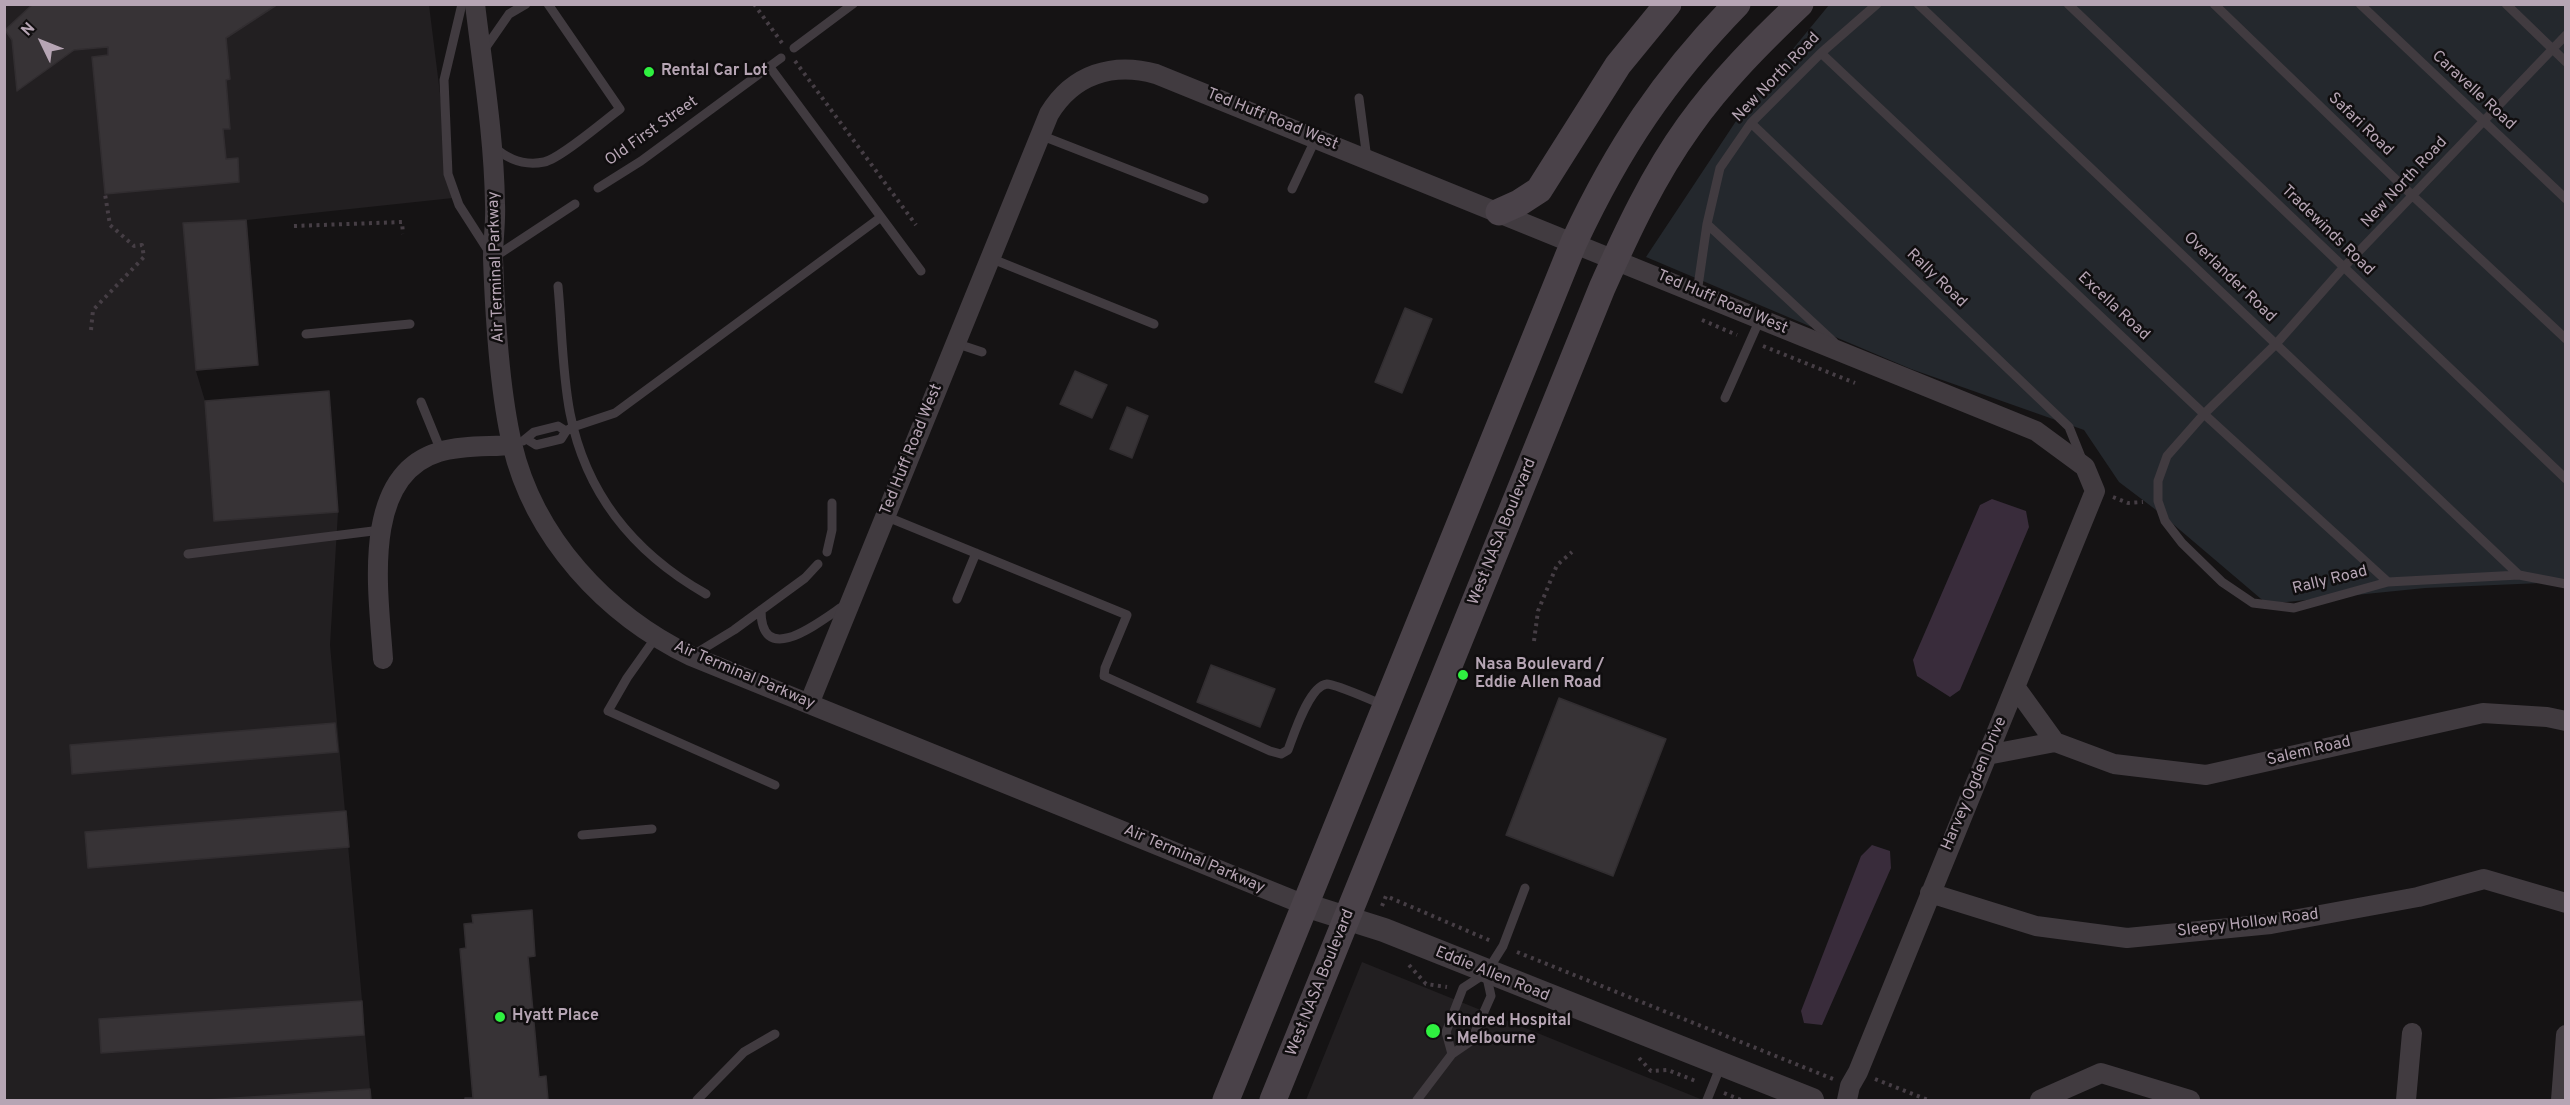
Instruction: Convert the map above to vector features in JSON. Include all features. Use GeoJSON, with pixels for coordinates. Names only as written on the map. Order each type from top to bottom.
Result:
{"type":"FeatureCollection","features":[{"type":"Feature","properties":{"kind":"main road"},"geometry":{"type":"LineString","coordinates":[[1499,212],[1539,190],[1608,80],[1639,37],[1668,4]]}},
{"type":"Feature","properties":{"kind":"main road"},"geometry":{"type":"LineString","coordinates":[[1226,1101],[1574,242],[1606,178],[1645,113],[1688,57],[1737,4]]}},
{"type":"Feature","properties":{"kind":"main road","name":"West NASA Boulevard"},"geometry":{"type":"LineString","coordinates":[[1274,1101],[1615,259],[1645,197],[1688,127],[1730,75],[1800,4]]}},
{"type":"Feature","properties":{"kind":"street","name":"Air Terminal Parkway"},"geometry":{"type":"LineString","coordinates":[[475,4],[492,145],[495,205],[493,258],[504,396],[520,442],[540,515],[568,559],[612,604],[656,638],[691,656],[1305,905]]}},
{"type":"Feature","properties":{"kind":"street","name":"Ted Huff Road West"},"geometry":{"type":"LineString","coordinates":[[809,704],[1054,104],[1070,87],[1094,74],[1106,71],[1131,69],[1156,74],[1574,242],[2036,431],[2085,467]]}},
{"type":"Feature","properties":{"kind":"street"},"geometry":{"type":"LineString","coordinates":[[383,659],[378,594],[381,530],[387,504],[398,482],[419,462],[441,451],[520,442]]}},
{"type":"Feature","properties":{"kind":"street"},"geometry":{"type":"LineString","coordinates":[[2085,467],[2095,491]]}},
{"type":"Feature","properties":{"kind":"street","name":"Harvey Ogden Drive"},"geometry":{"type":"LineString","coordinates":[[1852,1086],[2095,491]]}},
{"type":"Feature","properties":{"kind":"street"},"geometry":{"type":"LineString","coordinates":[[1987,755],[2055,742],[2016,688]]}},
{"type":"Feature","properties":{"kind":"street","name":"Salem Road"},"geometry":{"type":"LineString","coordinates":[[2055,742],[2114,764],[2206,775],[2482,713],[2547,717],[2565,721]]}},
{"type":"Feature","properties":{"kind":"street","name":"Sleepy Hollow Road"},"geometry":{"type":"LineString","coordinates":[[1930,893],[2036,926],[2127,938],[2271,924],[2418,897],[2484,879],[2565,903]]}},
{"type":"Feature","properties":{"kind":"street","name":"Eddie Allen Road"},"geometry":{"type":"LineString","coordinates":[[1305,905],[1347,918],[1812,1101]]}},
{"type":"Feature","properties":{"kind":"street"},"geometry":{"type":"LineString","coordinates":[[2406,1101],[2412,1033]]}},
{"type":"Feature","properties":{"kind":"street"},"geometry":{"type":"LineString","coordinates":[[2561,1101],[2565,1035]]}},
{"type":"Feature","properties":{"kind":"street"},"geometry":{"type":"LineString","coordinates":[[2040,1101],[2101,1073],[2190,1101]]}},
{"type":"Feature","properties":{"kind":"lane"},"geometry":{"type":"LineString","coordinates":[[462,4],[444,80],[448,174],[459,205],[493,258],[575,204]]}},
{"type":"Feature","properties":{"kind":"lane"},"geometry":{"type":"LineString","coordinates":[[481,54],[509,14],[526,4]]}},
{"type":"Feature","properties":{"kind":"lane"},"geometry":{"type":"LineString","coordinates":[[492,145],[506,159],[528,164],[546,162],[620,109],[548,4]]}},
{"type":"Feature","properties":{"kind":"lane"},"geometry":{"type":"LineString","coordinates":[[794,48],[853,4]]}},
{"type":"Feature","properties":{"kind":"lane","name":"New North Road"},"geometry":{"type":"LineString","coordinates":[[1697,293],[1707,224],[1720,168],[1750,123],[1821,53],[1877,4]]}},
{"type":"Feature","properties":{"kind":"lane","name":"Overlander Road"},"geometry":{"type":"LineString","coordinates":[[1918,4],[2519,574]]}},
{"type":"Feature","properties":{"kind":"lane","name":"Tradewinds Road"},"geometry":{"type":"LineString","coordinates":[[2068,4],[2565,479]]}},
{"type":"Feature","properties":{"kind":"lane","name":"Safari Road"},"geometry":{"type":"LineString","coordinates":[[2214,4],[2565,339]]}},
{"type":"Feature","properties":{"kind":"lane","name":"Caravelle Road"},"geometry":{"type":"LineString","coordinates":[[2361,4],[2565,199]]}},
{"type":"Feature","properties":{"kind":"lane"},"geometry":{"type":"LineString","coordinates":[[2506,4],[2565,62]]}},
{"type":"Feature","properties":{"kind":"lane","name":"New North Road"},"geometry":{"type":"LineString","coordinates":[[2158,501],[2158,481],[2168,456],[2204,414],[2276,344],[2343,268],[2414,197],[2565,35]]}},
{"type":"Feature","properties":{"kind":"lane","name":"Excella Road"},"geometry":{"type":"LineString","coordinates":[[1821,53],[2204,414],[2388,582]]}},
{"type":"Feature","properties":{"kind":"lane","name":"Old First Street"},"geometry":{"type":"LineString","coordinates":[[598,188],[641,161],[781,58]]}},
{"type":"Feature","properties":{"kind":"lane"},"geometry":{"type":"LineString","coordinates":[[769,66],[921,271]]}},
{"type":"Feature","properties":{"kind":"lane"},"geometry":{"type":"LineString","coordinates":[[1359,98],[1367,159]]}},
{"type":"Feature","properties":{"kind":"lane","name":"Rally Road"},"geometry":{"type":"LineString","coordinates":[[1750,123],[2069,427],[2085,467]]}},
{"type":"Feature","properties":{"kind":"lane"},"geometry":{"type":"LineString","coordinates":[[1040,135],[1204,199]]}},
{"type":"Feature","properties":{"kind":"lane"},"geometry":{"type":"LineString","coordinates":[[1292,189],[1316,138]]}},
{"type":"Feature","properties":{"kind":"lane"},"geometry":{"type":"LineString","coordinates":[[520,442],[534,432],[558,426],[570,429],[615,413],[881,217]]}},
{"type":"Feature","properties":{"kind":"lane"},"geometry":{"type":"LineString","coordinates":[[1707,224],[1849,356]]}},
{"type":"Feature","properties":{"kind":"lane"},"geometry":{"type":"LineString","coordinates":[[990,258],[1154,324]]}},
{"type":"Feature","properties":{"kind":"lane"},"geometry":{"type":"LineString","coordinates":[[558,286],[570,429],[592,480],[627,534],[665,568],[706,594]]}},
{"type":"Feature","properties":{"kind":"lane"},"geometry":{"type":"LineString","coordinates":[[1725,398],[1760,319]]}},
{"type":"Feature","properties":{"kind":"lane"},"geometry":{"type":"LineString","coordinates":[[306,334],[410,324]]}},
{"type":"Feature","properties":{"kind":"lane"},"geometry":{"type":"LineString","coordinates":[[955,343],[982,352]]}},
{"type":"Feature","properties":{"kind":"lane"},"geometry":{"type":"LineString","coordinates":[[421,402],[441,451]]}},
{"type":"Feature","properties":{"kind":"lane","name":"Rally Road"},"geometry":{"type":"LineString","coordinates":[[2158,501],[2165,521],[2182,543],[2222,582],[2253,603],[2294,608],[2388,582],[2519,574],[2565,584]]}},
{"type":"Feature","properties":{"kind":"lane"},"geometry":{"type":"LineString","coordinates":[[826,552],[832,530],[832,503]]}},
{"type":"Feature","properties":{"kind":"lane"},"geometry":{"type":"LineString","coordinates":[[885,516],[1127,615],[1104,676],[1270,751],[1281,754],[1288,750],[1311,695],[1318,687],[1328,684],[1386,706]]}},
{"type":"Feature","properties":{"kind":"lane"},"geometry":{"type":"LineString","coordinates":[[188,554],[381,530]]}},
{"type":"Feature","properties":{"kind":"lane"},"geometry":{"type":"LineString","coordinates":[[957,599],[976,553]]}},
{"type":"Feature","properties":{"kind":"lane"},"geometry":{"type":"LineString","coordinates":[[691,656],[761,610],[805,578],[818,564]]}},
{"type":"Feature","properties":{"kind":"lane"},"geometry":{"type":"LineString","coordinates":[[761,610],[765,629],[770,635],[781,640],[796,636],[850,602]]}},
{"type":"Feature","properties":{"kind":"lane"},"geometry":{"type":"LineString","coordinates":[[656,638],[627,678],[608,711],[775,785]]}},
{"type":"Feature","properties":{"kind":"lane"},"geometry":{"type":"LineString","coordinates":[[582,835],[652,829]]}},
{"type":"Feature","properties":{"kind":"lane"},"geometry":{"type":"LineString","coordinates":[[1452,1054],[1446,1032],[1463,988],[1486,973],[1503,946],[1525,888]]}},
{"type":"Feature","properties":{"kind":"lane"},"geometry":{"type":"LineString","coordinates":[[1417,1101],[1452,1054],[1471,1041],[1491,996],[1486,973]]}},
{"type":"Feature","properties":{"kind":"lane"},"geometry":{"type":"LineString","coordinates":[[697,1101],[739,1057],[775,1034]]}},
{"type":"Feature","properties":{"kind":"lane"},"geometry":{"type":"LineString","coordinates":[[1707,1101],[1721,1065]]}},
{"type":"Feature","properties":{"kind":"path"},"geometry":{"type":"LineString","coordinates":[[754,4],[916,225]]}},
{"type":"Feature","properties":{"kind":"path"},"geometry":{"type":"LineString","coordinates":[[91,330],[93,310],[144,257],[142,245],[134,246],[110,225],[105,194]]}},
{"type":"Feature","properties":{"kind":"path"},"geometry":{"type":"LineString","coordinates":[[294,226],[402,222],[403,234]]}},
{"type":"Feature","properties":{"kind":"path"},"geometry":{"type":"LineString","coordinates":[[2095,491],[2128,503],[2158,501]]}},
{"type":"Feature","properties":{"kind":"path"},"geometry":{"type":"LineString","coordinates":[[1534,641],[1538,611],[1557,565],[1572,552]]}},
{"type":"Feature","properties":{"kind":"path"},"geometry":{"type":"LineString","coordinates":[[1378,915],[1386,896],[1503,946],[1852,1086],[1928,1101]]}},
{"type":"Feature","properties":{"kind":"shaded area"},"geometry":{"type":"Polygon","coordinates":[[[5,5],[429,5],[453,198],[247,220],[258,365],[196,371],[205,401],[329,391],[338,512],[330,645],[371,1100],[5,1100],[5,5]]]}},
{"type":"Feature","properties":{"kind":"shaded area"},"geometry":{"type":"Polygon","coordinates":[[[1829,5],[2565,5],[2565,582],[2425,588],[2267,604],[2160,513],[2119,482],[2084,430],[1911,369],[1646,257],[1746,106],[1829,5]]]}},
{"type":"Feature","properties":{"kind":"shaded area"},"geometry":{"type":"Polygon","coordinates":[[[1992,499],[2026,511],[2029,527],[1960,690],[1950,697],[1917,676],[1913,660],[1980,505],[1992,499]]]}},
{"type":"Feature","properties":{"kind":"shaded area"},"geometry":{"type":"Polygon","coordinates":[[[1872,845],[1890,851],[1891,868],[1822,1025],[1804,1023],[1801,1011],[1861,856],[1872,845]]]}},
{"type":"Feature","properties":{"kind":"shaded area","name":"Kindred Hospital - Melbourne"},"geometry":{"type":"Polygon","coordinates":[[[1362,962],[1703,1100],[1306,1100],[1362,962]]]}},
{"type":"Feature","properties":{"kind":"building"},"geometry":{"type":"Polygon","coordinates":[[[33,4],[278,4],[226,38],[230,79],[226,80],[230,129],[223,129],[226,159],[238,158],[239,182],[105,194],[92,57],[108,55],[108,47],[74,50],[17,91],[12,40],[5,30],[33,4]]]}},
{"type":"Feature","properties":{"kind":"building"},"geometry":{"type":"Polygon","coordinates":[[[246,220],[258,365],[196,370],[183,223],[246,220]]]}},
{"type":"Feature","properties":{"kind":"building"},"geometry":{"type":"Polygon","coordinates":[[[1405,308],[1432,319],[1402,393],[1375,382],[1405,308]]]}},
{"type":"Feature","properties":{"kind":"building"},"geometry":{"type":"Polygon","coordinates":[[[1075,371],[1107,385],[1092,418],[1060,404],[1075,371]]]}},
{"type":"Feature","properties":{"kind":"building"},"geometry":{"type":"Polygon","coordinates":[[[329,391],[338,512],[214,521],[205,401],[329,391]]]}},
{"type":"Feature","properties":{"kind":"building"},"geometry":{"type":"Polygon","coordinates":[[[1127,407],[1148,416],[1132,458],[1110,449],[1127,407]]]}},
{"type":"Feature","properties":{"kind":"building"},"geometry":{"type":"Polygon","coordinates":[[[1211,665],[1275,689],[1260,727],[1197,702],[1211,665]]]}},
{"type":"Feature","properties":{"kind":"building"},"geometry":{"type":"Polygon","coordinates":[[[1559,698],[1666,739],[1613,876],[1506,835],[1559,698]]]}},
{"type":"Feature","properties":{"kind":"building"},"geometry":{"type":"Polygon","coordinates":[[[335,723],[338,752],[72,774],[70,745],[335,723]]]}},
{"type":"Feature","properties":{"kind":"building"},"geometry":{"type":"Polygon","coordinates":[[[346,811],[349,847],[88,868],[85,832],[346,811]]]}},
{"type":"Feature","properties":{"kind":"building","name":"Hyatt Place"},"geometry":{"type":"Polygon","coordinates":[[[532,910],[535,956],[528,957],[539,1077],[546,1076],[548,1100],[465,1100],[465,1098],[473,1098],[460,949],[466,948],[464,924],[473,923],[472,915],[532,910]]]}},
{"type":"Feature","properties":{"kind":"building"},"geometry":{"type":"Polygon","coordinates":[[[362,1001],[364,1035],[101,1053],[99,1019],[362,1001]]]}},
{"type":"Feature","properties":{"kind":"building"},"geometry":{"type":"Polygon","coordinates":[[[370,1089],[371,1100],[206,1100],[370,1089]]]}},
{"type":"Feature","properties":{"kind":"place","name":"Rental Car Lot"},"geometry":{"type":"Point","coordinates":[649,72]}},
{"type":"Feature","properties":{"kind":"place","name":"Nasa Boulevard / Eddie Allen Road"},"geometry":{"type":"Point","coordinates":[1463,675]}},
{"type":"Feature","properties":{"kind":"place","name":"Hyatt Place"},"geometry":{"type":"Point","coordinates":[500,1017]}},
{"type":"Feature","properties":{"kind":"place","name":"Kindred Hospital - Melbourne"},"geometry":{"type":"Point","coordinates":[1433,1031]}}]}
